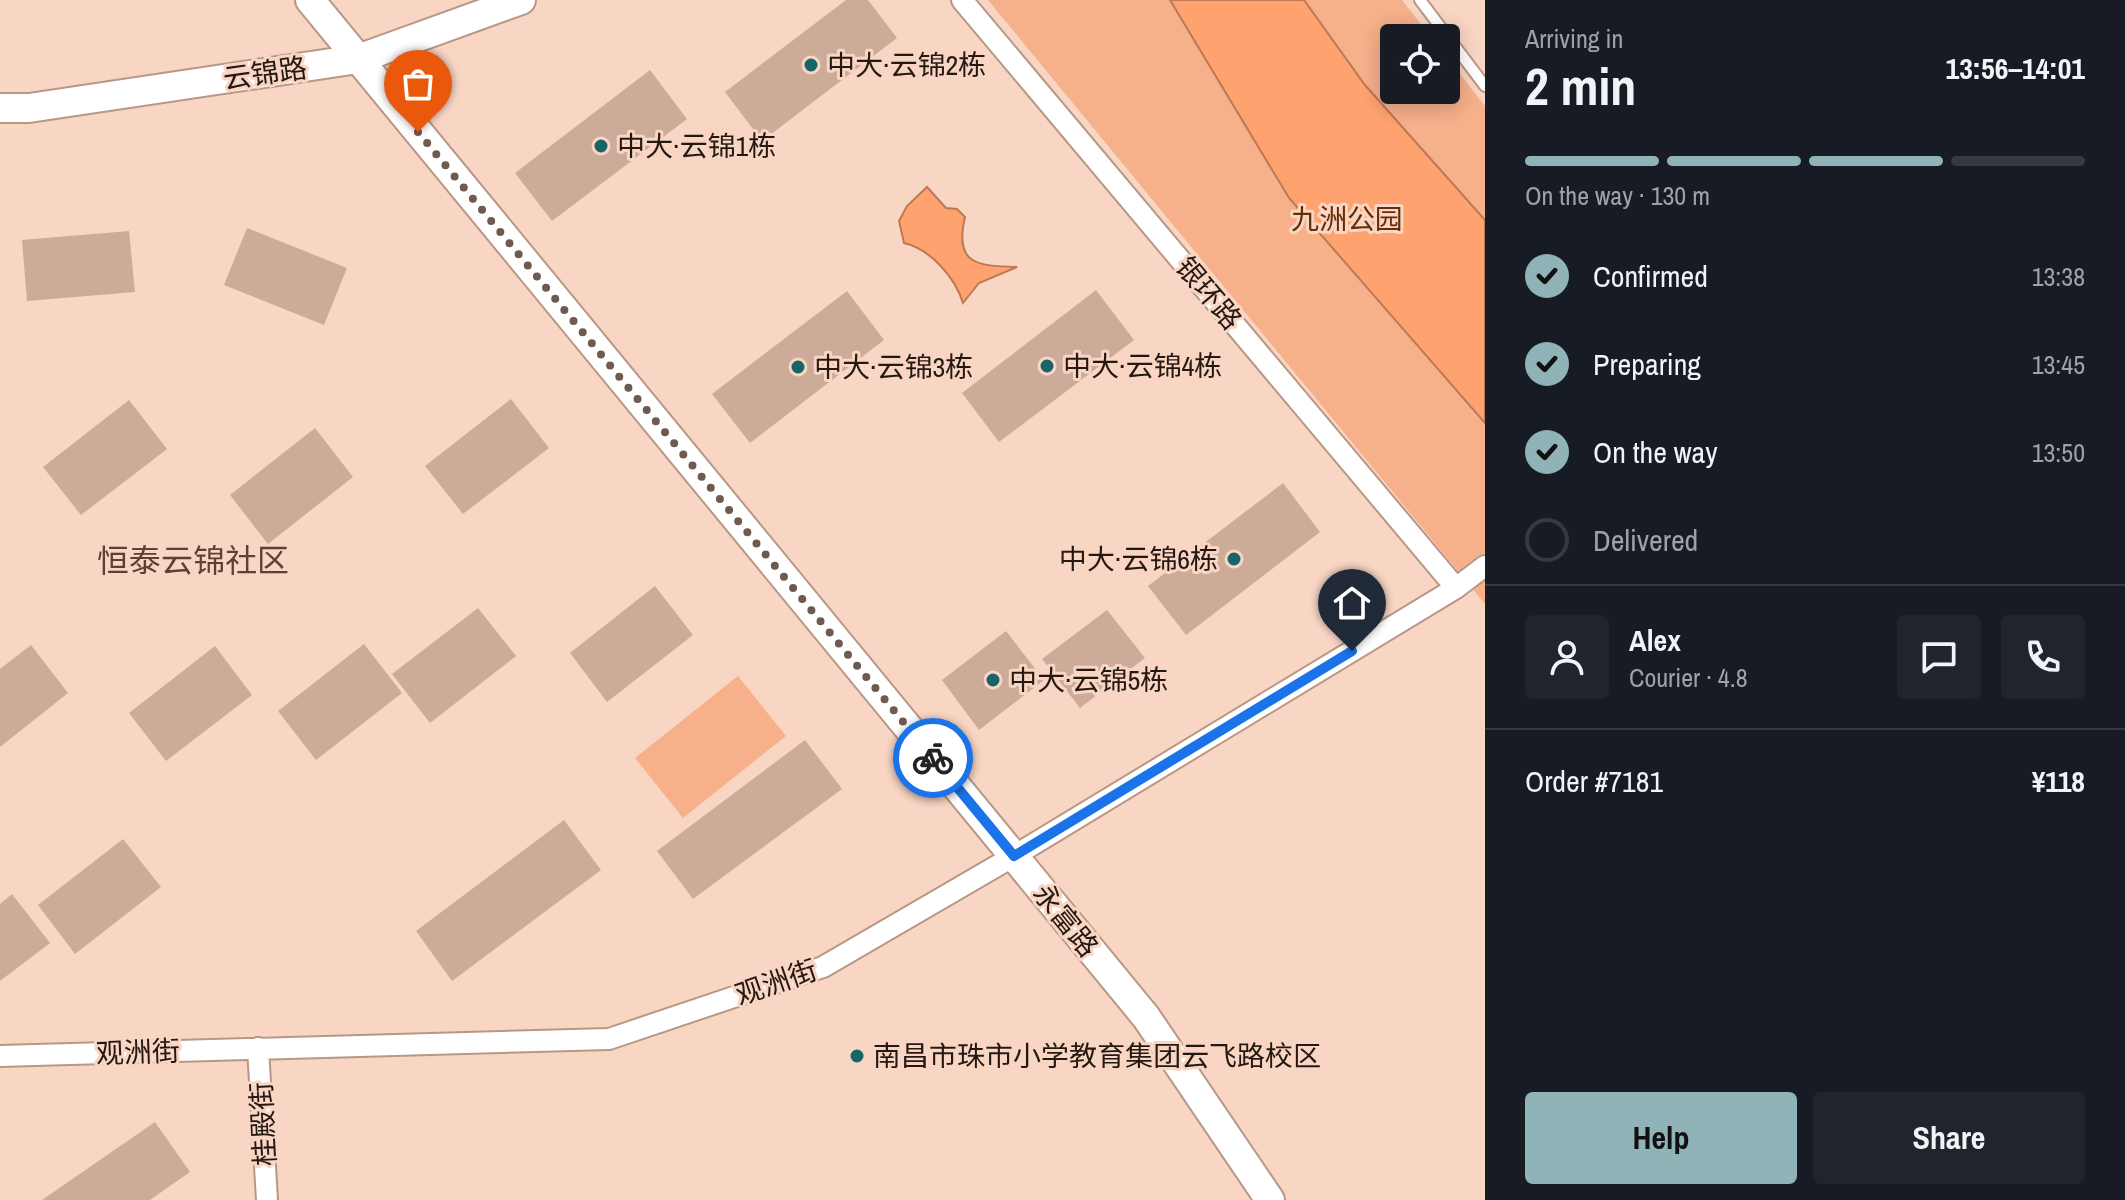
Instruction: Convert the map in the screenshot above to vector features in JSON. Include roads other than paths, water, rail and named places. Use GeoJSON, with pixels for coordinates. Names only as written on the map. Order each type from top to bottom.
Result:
{"type":"FeatureCollection","features":[{"type":"Feature","properties":{"kind":"street","name":"永富路"},"geometry":{"type":"LineString","coordinates":[[310,0],[1146,1017],[1270,1200]]}},
{"type":"Feature","properties":{"kind":"street","name":"云锦路"},"geometry":{"type":"LineString","coordinates":[[0,108],[29,108],[358,59],[521,0]]}},
{"type":"Feature","properties":{"kind":"street","name":"银环路"},"geometry":{"type":"LineString","coordinates":[[962,0],[1456,588]]}},
{"type":"Feature","properties":{"kind":"street","name":"观洲街"},"geometry":{"type":"LineString","coordinates":[[0,1056],[609,1039],[823,967],[1014,856],[1456,588],[1485,566]]}},
{"type":"Feature","properties":{"kind":"street","name":"桂殿街"},"geometry":{"type":"LineString","coordinates":[[258,1048],[267,1200]]}},
{"type":"Feature","properties":{"kind":"lane"},"geometry":{"type":"LineString","coordinates":[[1420,0],[1485,86]]}},
{"type":"Feature","properties":{"kind":"place","name":"中大·云锦2栋"},"geometry":{"type":"Point","coordinates":[811,65]}},
{"type":"Feature","properties":{"kind":"place","name":"中大·云锦1栋"},"geometry":{"type":"Point","coordinates":[601,146]}},
{"type":"Feature","properties":{"kind":"place","name":"中大·云锦4栋"},"geometry":{"type":"Point","coordinates":[1047,366]}},
{"type":"Feature","properties":{"kind":"place","name":"中大·云锦3栋"},"geometry":{"type":"Point","coordinates":[798,367]}},
{"type":"Feature","properties":{"kind":"place","name":"中大·云锦6栋"},"geometry":{"type":"Point","coordinates":[1234,559]}},
{"type":"Feature","properties":{"kind":"place","name":"中大·云锦5栋"},"geometry":{"type":"Point","coordinates":[993,680]}},
{"type":"Feature","properties":{"kind":"place","name":"南昌市珠市小学教育集团云飞路校区"},"geometry":{"type":"Point","coordinates":[857,1056]}},
{"type":"Feature","properties":{"kind":"district","name":"恒泰云锦社区"},"geometry":{"type":"Point","coordinates":[193,560]}},
{"type":"Feature","properties":{"kind":"park label","name":"九洲公园"},"geometry":{"type":"Point","coordinates":[1347,219]}}]}
